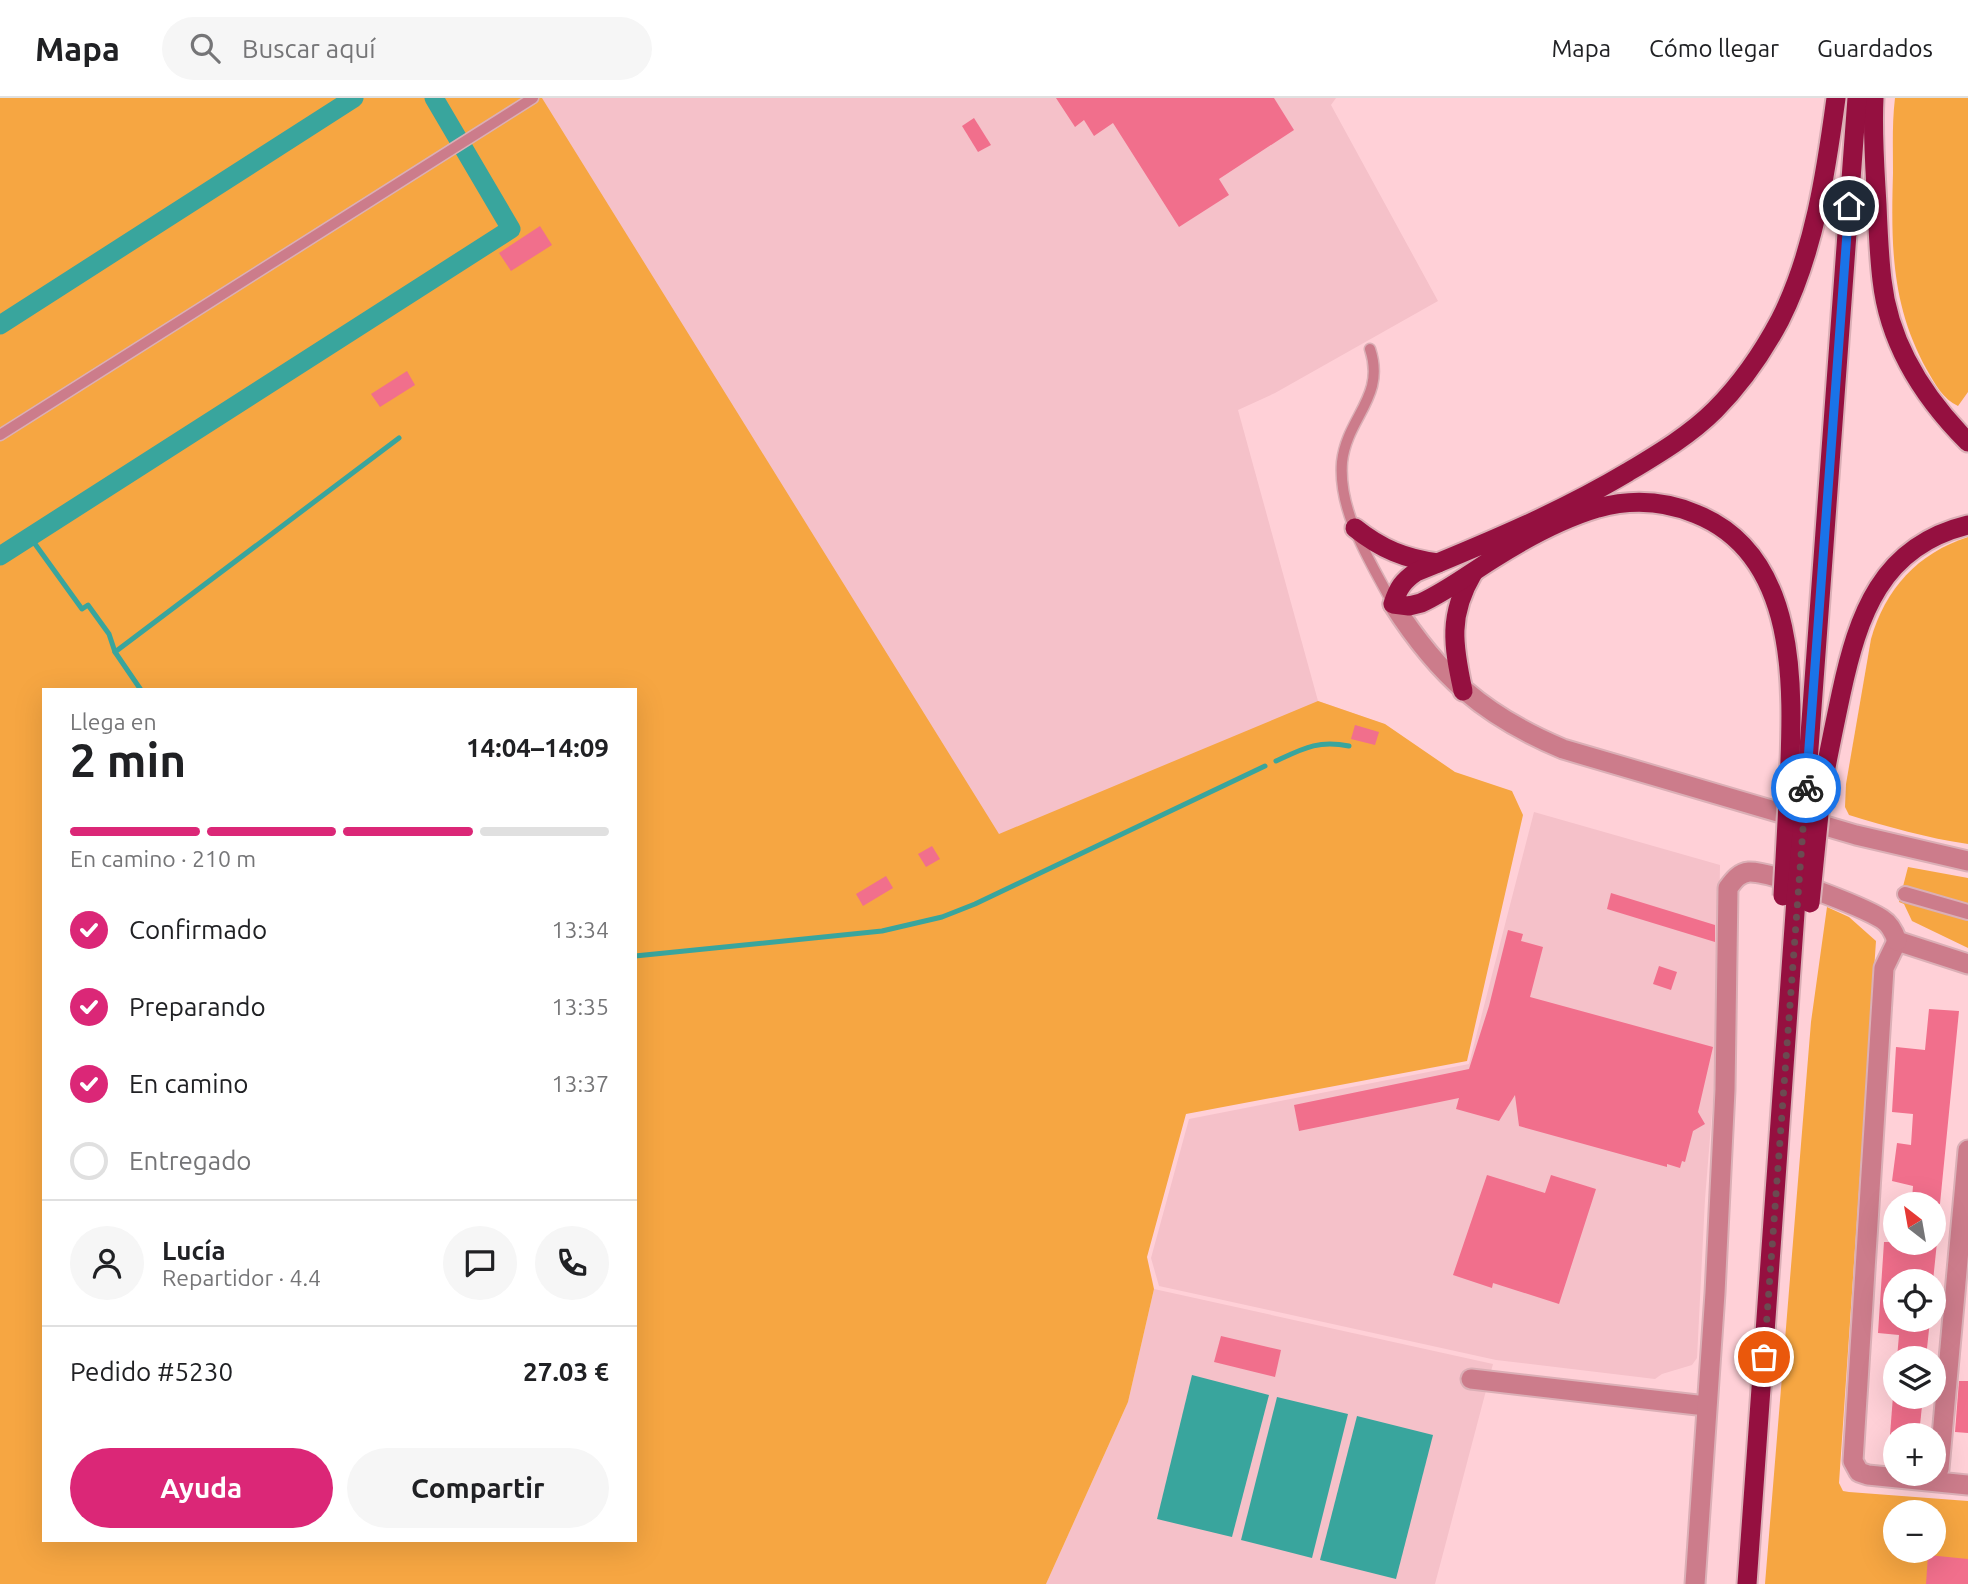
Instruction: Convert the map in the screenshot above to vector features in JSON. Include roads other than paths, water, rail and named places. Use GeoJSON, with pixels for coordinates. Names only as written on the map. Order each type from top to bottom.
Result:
{"type":"FeatureCollection","features":[{"type":"Feature","properties":{"kind":"highway"},"geometry":{"type":"LineString","coordinates":[[1805,789],[1778,606],[1769,583],[1747,550],[1703,516],[1670,505],[1635,502],[1583,514],[1536,534],[1421,603],[1409,606],[1393,604],[1397,589],[1405,580],[1578,500],[1648,460],[1714,411],[1742,379],[1780,319],[1797,277],[1817,204],[1836,98]]}},
{"type":"Feature","properties":{"kind":"highway"},"geometry":{"type":"LineString","coordinates":[[1775,1201],[1770,1159],[1796,899],[1857,98]]}},
{"type":"Feature","properties":{"kind":"highway"},"geometry":{"type":"LineString","coordinates":[[1874,98],[1872,130],[1879,248],[1888,312],[1914,375],[1931,400],[1968,442]]}},
{"type":"Feature","properties":{"kind":"highway"},"geometry":{"type":"LineString","coordinates":[[1805,789],[1870,600],[1889,571],[1903,557],[1933,537],[1968,525]]}},
{"type":"Feature","properties":{"kind":"highway"},"geometry":{"type":"LineString","coordinates":[[1355,528],[1370,540],[1403,556],[1439,563]]}},
{"type":"Feature","properties":{"kind":"highway"},"geometry":{"type":"LineString","coordinates":[[1463,691],[1453,626],[1462,591],[1474,572]]}},
{"type":"Feature","properties":{"kind":"highway"},"geometry":{"type":"LineString","coordinates":[[1747,1584],[1796,899]]}},
{"type":"Feature","properties":{"kind":"street"},"geometry":{"type":"LineString","coordinates":[[1393,604],[1424,649],[1463,691],[1513,726],[1563,749],[1856,835],[1968,861]]}},
{"type":"Feature","properties":{"kind":"street"},"geometry":{"type":"LineString","coordinates":[[1695,1584],[1715,1293],[1724,1102],[1728,888],[1735,878],[1743,873],[1751,872],[1777,878],[1843,901],[1882,919],[1897,940],[1968,964]]}},
{"type":"Feature","properties":{"kind":"street"},"geometry":{"type":"LineString","coordinates":[[1905,894],[1968,912]]}},
{"type":"Feature","properties":{"kind":"street"},"geometry":{"type":"LineString","coordinates":[[1897,940],[1884,968],[1853,1461],[1858,1472],[1868,1475],[1968,1485]]}},
{"type":"Feature","properties":{"kind":"street"},"geometry":{"type":"LineString","coordinates":[[1944,1423],[1959,1340],[1968,1150]]}},
{"type":"Feature","properties":{"kind":"street"},"geometry":{"type":"LineString","coordinates":[[1471,1379],[1706,1406]]}},
{"type":"Feature","properties":{"kind":"street"},"geometry":{"type":"LineString","coordinates":[[1853,1461],[1883,1464]]}},
{"type":"Feature","properties":{"kind":"street"},"geometry":{"type":"LineString","coordinates":[[1946,1470],[1968,1472]]}},
{"type":"Feature","properties":{"kind":"lane"},"geometry":{"type":"LineString","coordinates":[[0,435],[533,98]]}},
{"type":"Feature","properties":{"kind":"lane"},"geometry":{"type":"LineString","coordinates":[[1370,349],[1374,362],[1373,388],[1353,423],[1342,460],[1342,481],[1347,508],[1355,528],[1393,604]]}},
{"type":"Feature","properties":{"kind":"water"},"geometry":{"type":"Polygon","coordinates":[[[1192,1375],[1269,1395],[1232,1537],[1157,1519],[1192,1375]]]}},
{"type":"Feature","properties":{"kind":"water"},"geometry":{"type":"Polygon","coordinates":[[[1277,1397],[1348,1414],[1312,1558],[1241,1540],[1277,1397]]]}},
{"type":"Feature","properties":{"kind":"water"},"geometry":{"type":"Polygon","coordinates":[[[1357,1416],[1433,1435],[1396,1579],[1320,1560],[1357,1416]]]}},
{"type":"Feature","properties":{"kind":"waterway"},"geometry":{"type":"LineString","coordinates":[[0,325],[354,98]]}},
{"type":"Feature","properties":{"kind":"waterway"},"geometry":{"type":"LineString","coordinates":[[0,556],[511,229],[434,98]]}},
{"type":"Feature","properties":{"kind":"waterway"},"geometry":{"type":"LineString","coordinates":[[115,652],[399,438]]}},
{"type":"Feature","properties":{"kind":"waterway"},"geometry":{"type":"LineString","coordinates":[[30,537],[82,609],[88,605],[109,634],[115,652],[140,688]]}},
{"type":"Feature","properties":{"kind":"waterway"},"geometry":{"type":"LineString","coordinates":[[1276,761],[1311,746],[1349,746]]}},
{"type":"Feature","properties":{"kind":"waterway"},"geometry":{"type":"LineString","coordinates":[[637,956],[882,931],[942,917],[975,904],[1265,766]]}}]}
